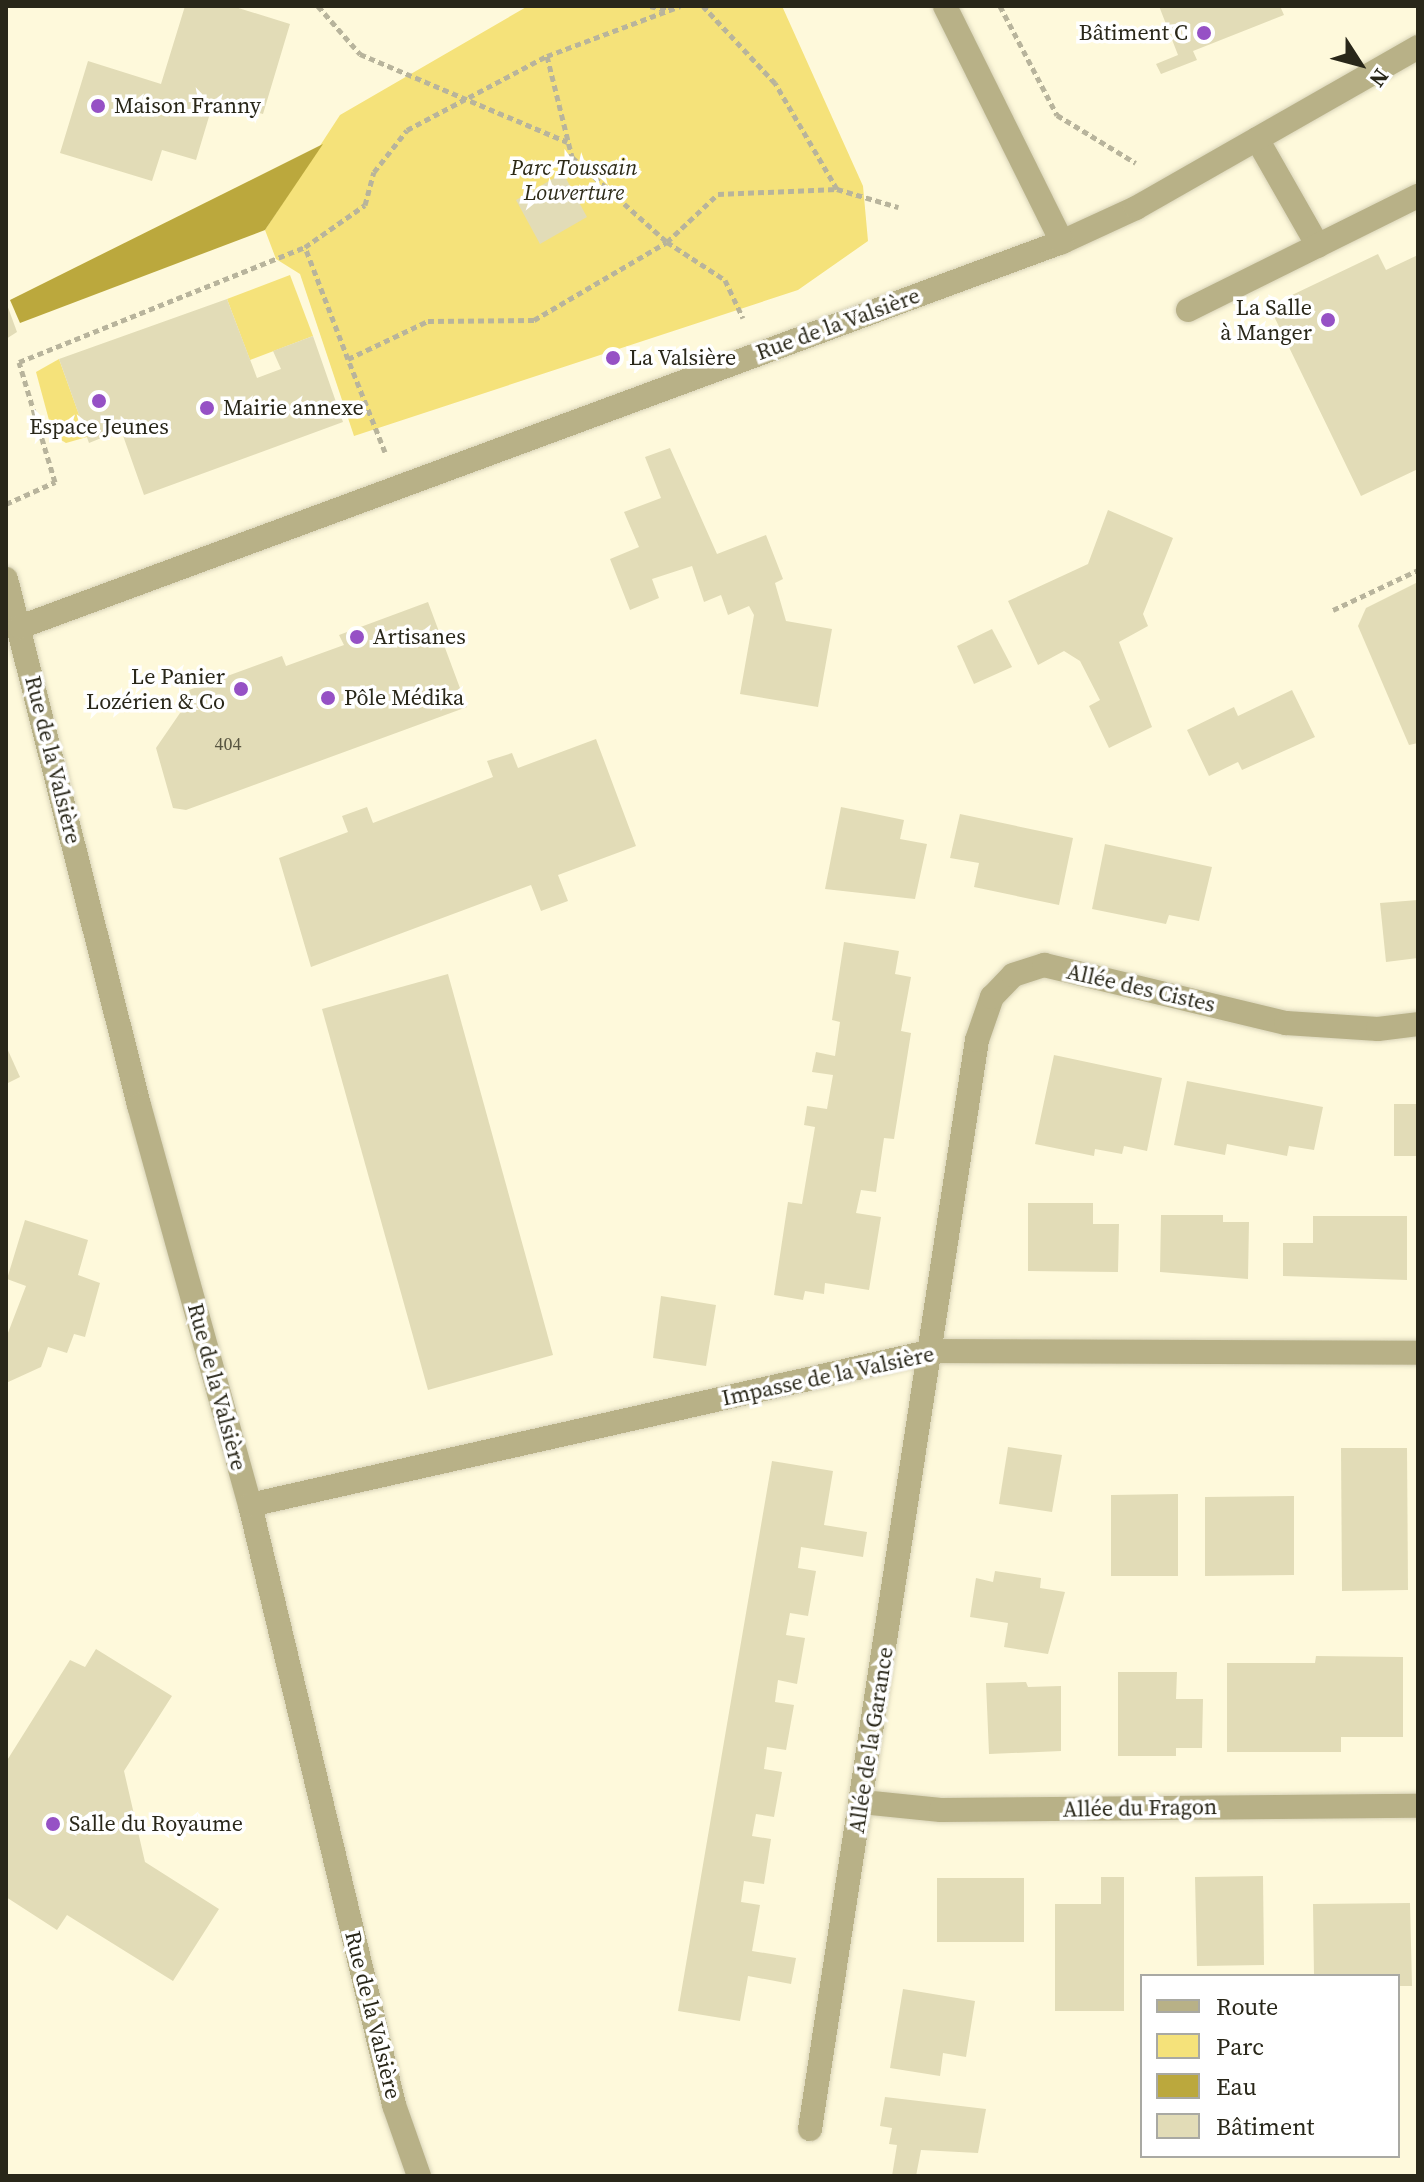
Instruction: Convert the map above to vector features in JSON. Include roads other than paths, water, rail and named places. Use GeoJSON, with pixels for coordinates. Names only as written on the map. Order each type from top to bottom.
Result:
{"type":"FeatureCollection","features":[{"type":"Feature","properties":{"kind":"street"},"geometry":{"type":"LineString","coordinates":[[945,6],[1062,242]]}},
{"type":"Feature","properties":{"kind":"street","name":"Rue de la Valsière"},"geometry":{"type":"LineString","coordinates":[[419,2176],[394,2105],[250,1505],[139,1105],[20,627],[1062,242],[1174,186],[1418,47]]}},
{"type":"Feature","properties":{"kind":"street"},"geometry":{"type":"LineString","coordinates":[[1257,139],[1318,246]]}},
{"type":"Feature","properties":{"kind":"street"},"geometry":{"type":"LineString","coordinates":[[1188,310],[1418,196]]}},
{"type":"Feature","properties":{"kind":"street"},"geometry":{"type":"LineString","coordinates":[[6,579],[20,627]]}},
{"type":"Feature","properties":{"kind":"street","name":"Allée des Cistes"},"geometry":{"type":"LineString","coordinates":[[933,1351],[977,1040],[992,997],[1013,975],[1044,965],[1286,1023],[1378,1029],[1418,1024]]}},
{"type":"Feature","properties":{"kind":"street","name":"Impasse de la Valsière"},"geometry":{"type":"LineString","coordinates":[[250,1505],[933,1351],[1418,1353]]}},
{"type":"Feature","properties":{"kind":"street","name":"Allée de la Garance"},"geometry":{"type":"LineString","coordinates":[[810,2129],[933,1351]]}},
{"type":"Feature","properties":{"kind":"street","name":"Allée du Fragon"},"geometry":{"type":"LineString","coordinates":[[862,1802],[941,1810],[1418,1806]]}},
{"type":"Feature","properties":{"kind":"water"},"geometry":{"type":"Polygon","coordinates":[[[323,144],[265,230],[20,323],[10,300],[323,144]]]}},
{"type":"Feature","properties":{"kind":"place","name":"Bâtiment C"},"geometry":{"type":"Point","coordinates":[1204,33]}},
{"type":"Feature","properties":{"kind":"place","name":"Maison Franny"},"geometry":{"type":"Point","coordinates":[98,106]}},
{"type":"Feature","properties":{"kind":"place","name":"La Salle à Manger"},"geometry":{"type":"Point","coordinates":[1328,320]}},
{"type":"Feature","properties":{"kind":"place","name":"La Valsière"},"geometry":{"type":"Point","coordinates":[613,358]}},
{"type":"Feature","properties":{"kind":"place","name":"Espace Jeunes"},"geometry":{"type":"Point","coordinates":[99,401]}},
{"type":"Feature","properties":{"kind":"place","name":"Mairie annexe"},"geometry":{"type":"Point","coordinates":[207,408]}},
{"type":"Feature","properties":{"kind":"place","name":"Artisanes"},"geometry":{"type":"Point","coordinates":[357,637]}},
{"type":"Feature","properties":{"kind":"place","name":"Le Panier Lozérien & Co"},"geometry":{"type":"Point","coordinates":[241,689]}},
{"type":"Feature","properties":{"kind":"place","name":"Pôle Médika"},"geometry":{"type":"Point","coordinates":[328,698]}},
{"type":"Feature","properties":{"kind":"place","name":"Salle du Royaume"},"geometry":{"type":"Point","coordinates":[53,1824]}},
{"type":"Feature","properties":{"kind":"park label","name":"Parc Toussain Louverture"},"geometry":{"type":"Point","coordinates":[574,180]}}]}
